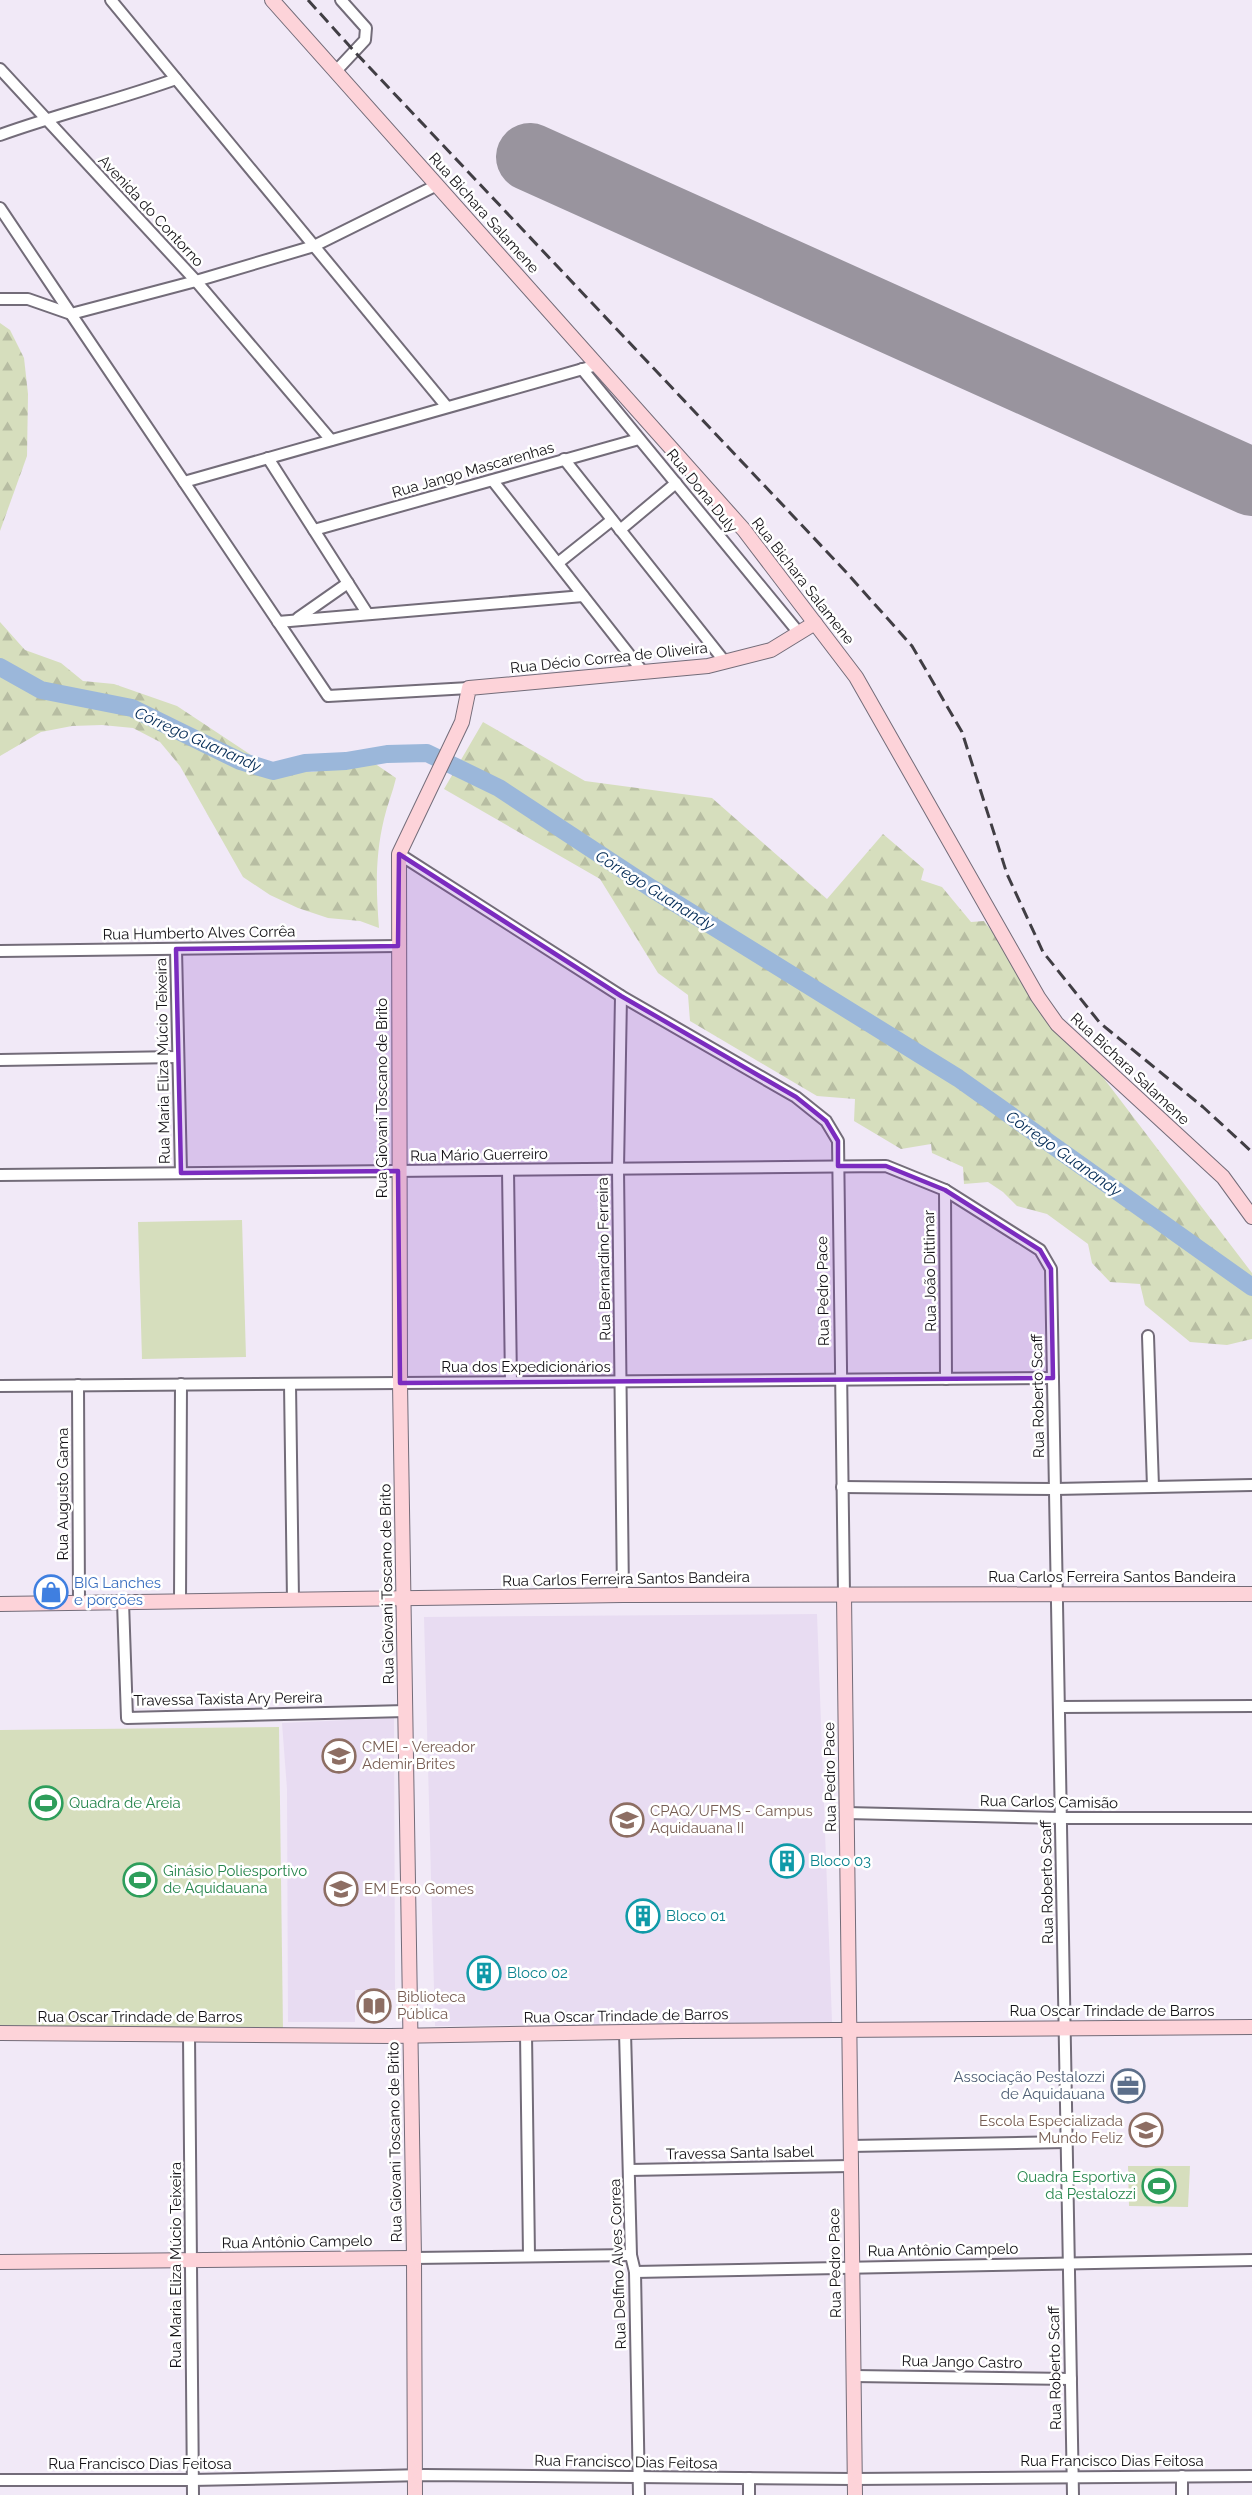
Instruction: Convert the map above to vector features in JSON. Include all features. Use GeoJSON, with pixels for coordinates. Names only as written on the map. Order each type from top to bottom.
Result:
{"type":"FeatureCollection","features":[{"type":"Feature","properties":{"kind":"main road","name":"Rua Bichara Salamene"},"geometry":{"type":"LineString","coordinates":[[272,0],[744,530],[856,677],[1038,997],[1057,1024],[1223,1177],[1252,1217]]}},
{"type":"Feature","properties":{"kind":"main road","name":"Rua Décio Correa de Oliveira"},"geometry":{"type":"LineString","coordinates":[[470,688],[708,666],[771,650],[815,623]]}},
{"type":"Feature","properties":{"kind":"main road","name":"Rua Giovani Toscano de Brito"},"geometry":{"type":"LineString","coordinates":[[415,2495],[414,2258],[400,1383],[399,854],[459,727],[470,688]]}},
{"type":"Feature","properties":{"kind":"main road","name":"Rua Pedro Pace"},"geometry":{"type":"LineString","coordinates":[[844,1594],[855,2495]]}},
{"type":"Feature","properties":{"kind":"main road","name":"Rua Carlos Ferreira Santos Bandeira"},"geometry":{"type":"LineString","coordinates":[[0,1604],[623,1595],[1252,1594]]}},
{"type":"Feature","properties":{"kind":"main road","name":"Rua Oscar Trindade de Barros"},"geometry":{"type":"LineString","coordinates":[[0,2033],[409,2035],[1252,2027]]}},
{"type":"Feature","properties":{"kind":"main road","name":"Rua Antônio Campelo"},"geometry":{"type":"LineString","coordinates":[[0,2262],[414,2258]]}},
{"type":"Feature","properties":{"kind":"street"},"geometry":{"type":"LineString","coordinates":[[111,0],[447,407]]}},
{"type":"Feature","properties":{"kind":"street"},"geometry":{"type":"LineString","coordinates":[[336,71],[365,39],[366,28],[341,0]]}},
{"type":"Feature","properties":{"kind":"street","name":"Avenida do Contorno"},"geometry":{"type":"LineString","coordinates":[[0,69],[196,281],[71,315]]}},
{"type":"Feature","properties":{"kind":"street"},"geometry":{"type":"LineString","coordinates":[[0,135],[45,118],[129,96],[176,79]]}},
{"type":"Feature","properties":{"kind":"street"},"geometry":{"type":"LineString","coordinates":[[331,440],[196,281],[314,246],[437,185]]}},
{"type":"Feature","properties":{"kind":"street"},"geometry":{"type":"LineString","coordinates":[[0,208],[328,696],[470,688]]}},
{"type":"Feature","properties":{"kind":"street"},"geometry":{"type":"LineString","coordinates":[[2,299],[28,299],[71,315]]}},
{"type":"Feature","properties":{"kind":"street"},"geometry":{"type":"LineString","coordinates":[[184,482],[597,365]]}},
{"type":"Feature","properties":{"kind":"street","name":"Rua Dona Duly"},"geometry":{"type":"LineString","coordinates":[[582,369],[799,633]]}},
{"type":"Feature","properties":{"kind":"street","name":"Rua Jango Mascarenhas"},"geometry":{"type":"LineString","coordinates":[[314,530],[639,439]]}},
{"type":"Feature","properties":{"kind":"street"},"geometry":{"type":"LineString","coordinates":[[268,458],[367,613]]}},
{"type":"Feature","properties":{"kind":"street"},"geometry":{"type":"LineString","coordinates":[[564,459],[725,662]]}},
{"type":"Feature","properties":{"kind":"street"},"geometry":{"type":"LineString","coordinates":[[493,481],[643,672]]}},
{"type":"Feature","properties":{"kind":"street"},"geometry":{"type":"LineString","coordinates":[[620,530],[676,483]]}},
{"type":"Feature","properties":{"kind":"street"},"geometry":{"type":"LineString","coordinates":[[558,563],[612,520]]}},
{"type":"Feature","properties":{"kind":"street"},"geometry":{"type":"LineString","coordinates":[[295,620],[348,583]]}},
{"type":"Feature","properties":{"kind":"street"},"geometry":{"type":"LineString","coordinates":[[278,622],[583,596]]}},
{"type":"Feature","properties":{"kind":"street","name":"Rua Pedro Pace"},"geometry":{"type":"LineString","coordinates":[[399,854],[621,996],[796,1097],[826,1120],[838,1141],[844,1594]]}},
{"type":"Feature","properties":{"kind":"street","name":"Rua Humberto Alves Corrêa"},"geometry":{"type":"LineString","coordinates":[[0,951],[399,946]]}},
{"type":"Feature","properties":{"kind":"street","name":"Rua Maria Eliza Múcio Teixeira"},"geometry":{"type":"LineString","coordinates":[[176,949],[181,1173]]}},
{"type":"Feature","properties":{"kind":"street","name":"Rua Bernardino Ferreira"},"geometry":{"type":"LineString","coordinates":[[621,996],[618,1169],[623,1595]]}},
{"type":"Feature","properties":{"kind":"street"},"geometry":{"type":"LineString","coordinates":[[0,1060],[178,1058]]}},
{"type":"Feature","properties":{"kind":"street","name":"Rua Mário Guerreiro"},"geometry":{"type":"LineString","coordinates":[[0,1175],[886,1166]]}},
{"type":"Feature","properties":{"kind":"street","name":"Rua João Dittimar"},"geometry":{"type":"LineString","coordinates":[[886,1166],[945,1190],[946,1379]]}},
{"type":"Feature","properties":{"kind":"street"},"geometry":{"type":"LineString","coordinates":[[508,1170],[511,1382]]}},
{"type":"Feature","properties":{"kind":"street","name":"Rua Roberto Scaff"},"geometry":{"type":"LineString","coordinates":[[945,1190],[1040,1250],[1051,1269],[1073,2495]]}},
{"type":"Feature","properties":{"kind":"street"},"geometry":{"type":"LineString","coordinates":[[1148,1336],[1153,1487]]}},
{"type":"Feature","properties":{"kind":"street","name":"Rua dos Expedicionários"},"geometry":{"type":"LineString","coordinates":[[0,1386],[1053,1378]]}},
{"type":"Feature","properties":{"kind":"street"},"geometry":{"type":"LineString","coordinates":[[180,1602],[181,1384]]}},
{"type":"Feature","properties":{"kind":"street"},"geometry":{"type":"LineString","coordinates":[[290,1384],[293,1600]]}},
{"type":"Feature","properties":{"kind":"street","name":"Rua Augusto Gama"},"geometry":{"type":"LineString","coordinates":[[78,1385],[79,1603]]}},
{"type":"Feature","properties":{"kind":"street"},"geometry":{"type":"LineString","coordinates":[[842,1486],[1055,1489],[1252,1485]]}},
{"type":"Feature","properties":{"kind":"street","name":"Travessa Taxista Ary Pereira"},"geometry":{"type":"LineString","coordinates":[[123,1602],[127,1718],[406,1711]]}},
{"type":"Feature","properties":{"kind":"street"},"geometry":{"type":"LineString","coordinates":[[1059,1707],[1252,1706]]}},
{"type":"Feature","properties":{"kind":"street","name":"Rua Carlos Camisão"},"geometry":{"type":"LineString","coordinates":[[846,1813],[1060,1818],[1252,1818]]}},
{"type":"Feature","properties":{"kind":"street","name":"Rua Delfino Alves Correa"},"geometry":{"type":"LineString","coordinates":[[625,2032],[631,2255],[635,2272],[639,2495]]}},
{"type":"Feature","properties":{"kind":"street"},"geometry":{"type":"LineString","coordinates":[[526,2034],[529,2256]]}},
{"type":"Feature","properties":{"kind":"street","name":"Rua Maria Eliza Múcio Teixeira"},"geometry":{"type":"LineString","coordinates":[[189,2035],[193,2495]]}},
{"type":"Feature","properties":{"kind":"street"},"geometry":{"type":"LineString","coordinates":[[850,2146],[1066,2142]]}},
{"type":"Feature","properties":{"kind":"street","name":"Travessa Santa Isabel"},"geometry":{"type":"LineString","coordinates":[[629,2170],[851,2166]]}},
{"type":"Feature","properties":{"kind":"street","name":"Rua Antônio Campelo"},"geometry":{"type":"LineString","coordinates":[[414,2258],[631,2255]]}},
{"type":"Feature","properties":{"kind":"street","name":"Rua Antônio Campelo"},"geometry":{"type":"LineString","coordinates":[[635,2272],[1252,2260]]}},
{"type":"Feature","properties":{"kind":"street","name":"Rua Jango Castro"},"geometry":{"type":"LineString","coordinates":[[853,2376],[1071,2379]]}},
{"type":"Feature","properties":{"kind":"street","name":"Rua Francisco Dias Feitosa"},"geometry":{"type":"LineString","coordinates":[[0,2480],[192,2480],[415,2476],[854,2479],[1252,2476]]}},
{"type":"Feature","properties":{"kind":"street"},"geometry":{"type":"LineString","coordinates":[[1182,2476],[1182,2495]]}},
{"type":"Feature","properties":{"kind":"street"},"geometry":{"type":"LineString","coordinates":[[748,2478],[748,2495]]}},
{"type":"Feature","properties":{"kind":"highlighted area"},"geometry":{"type":"Polygon","coordinates":[[[399,854],[621,996],[796,1097],[826,1121],[838,1141],[838,1166],[886,1166],[945,1190],[1040,1250],[1051,1269],[1053,1378],[400,1383],[398,1171],[181,1173],[176,949],[398,946],[399,854]]]}},
{"type":"Feature","properties":{"kind":"shaded area","name":"CPAQ/UFMS - Campus Aquidauana II"},"geometry":{"type":"Polygon","coordinates":[[[817,1614],[832,2022],[435,2026],[424,1617],[817,1614]]]}},
{"type":"Feature","properties":{"kind":"shaded area","name":"EM Erso Gomes"},"geometry":{"type":"Polygon","coordinates":[[[394,1718],[395,1990],[355,1990],[355,2022],[288,2022],[287,1789],[282,1723],[394,1718]]]}},
{"type":"Feature","properties":{"kind":"green space"},"geometry":{"type":"Polygon","coordinates":[[[0,323],[10,330],[24,358],[28,394],[27,456],[0,531],[0,323]]]}},
{"type":"Feature","properties":{"kind":"green space"},"geometry":{"type":"Polygon","coordinates":[[[0,622],[25,650],[61,663],[83,681],[114,684],[177,706],[254,757],[282,769],[312,772],[371,761],[396,778],[385,814],[379,846],[377,887],[379,928],[360,921],[328,918],[298,908],[270,895],[243,877],[180,766],[160,742],[133,728],[102,725],[72,726],[41,732],[0,756],[0,622]]]}},
{"type":"Feature","properties":{"kind":"green space"},"geometry":{"type":"Polygon","coordinates":[[[483,722],[585,781],[712,798],[827,899],[883,834],[924,869],[921,880],[942,887],[971,922],[984,921],[1252,1273],[1252,1339],[1227,1345],[1190,1342],[1145,1305],[1140,1284],[1110,1282],[1092,1263],[1088,1244],[1047,1214],[1017,1206],[1003,1192],[988,1182],[964,1184],[963,1167],[932,1153],[931,1144],[901,1149],[854,1121],[855,1099],[817,1096],[690,1021],[688,995],[658,973],[600,879],[444,789],[483,722]]]}},
{"type":"Feature","properties":{"kind":"green space"},"geometry":{"type":"Polygon","coordinates":[[[242,1220],[246,1357],[142,1359],[138,1222],[242,1220]]]}},
{"type":"Feature","properties":{"kind":"green space","name":"Ginásio Poliesportivo de Aquidauana"},"geometry":{"type":"Polygon","coordinates":[[[279,1727],[283,2030],[0,2032],[0,1730],[279,1727]]]}},
{"type":"Feature","properties":{"kind":"green space","name":"Quadra Esportiva da Pestalozzi"},"geometry":{"type":"Polygon","coordinates":[[[1128,2166],[1190,2166],[1188,2207],[1129,2206],[1128,2166]]]}},
{"type":"Feature","properties":{"kind":"waterway","name":"Córrego Guanandy"},"geometry":{"type":"LineString","coordinates":[[0,667],[41,690],[132,708],[240,761],[273,771],[305,763],[346,761],[387,754],[427,753],[499,788],[651,888],[958,1078],[1252,1287]]}},
{"type":"Feature","properties":{"kind":"runway"},"geometry":{"type":"LineString","coordinates":[[530,157],[1252,482]]}},
{"type":"Feature","properties":{"kind":"railway"},"geometry":{"type":"LineString","coordinates":[[308,0],[846,572],[912,646],[962,732],[1007,874],[1043,952],[1100,1023],[1203,1107],[1252,1152]]}},
{"type":"Feature","properties":{"kind":"place","name":"BIG Lanches e porções"},"geometry":{"type":"Point","coordinates":[51,1592]}},
{"type":"Feature","properties":{"kind":"place","name":"CMEI - Vereador Ademir Brites"},"geometry":{"type":"Point","coordinates":[339,1756]}},
{"type":"Feature","properties":{"kind":"place","name":"Quadra de Areia"},"geometry":{"type":"Point","coordinates":[46,1803]}},
{"type":"Feature","properties":{"kind":"place","name":"CPAQ/UFMS - Campus Aquidauana II"},"geometry":{"type":"Point","coordinates":[627,1820]}},
{"type":"Feature","properties":{"kind":"place","name":"Bloco 03"},"geometry":{"type":"Point","coordinates":[787,1861]}},
{"type":"Feature","properties":{"kind":"place","name":"Ginásio Poliesportivo de Aquidauana"},"geometry":{"type":"Point","coordinates":[140,1880]}},
{"type":"Feature","properties":{"kind":"place","name":"EM Erso Gomes"},"geometry":{"type":"Point","coordinates":[341,1889]}},
{"type":"Feature","properties":{"kind":"place","name":"Bloco 01"},"geometry":{"type":"Point","coordinates":[643,1916]}},
{"type":"Feature","properties":{"kind":"place","name":"Bloco 02"},"geometry":{"type":"Point","coordinates":[484,1973]}},
{"type":"Feature","properties":{"kind":"place","name":"Biblioteca Pública"},"geometry":{"type":"Point","coordinates":[374,2006]}},
{"type":"Feature","properties":{"kind":"place","name":"Associação Pestalozzi de Aquidauana"},"geometry":{"type":"Point","coordinates":[1128,2086]}},
{"type":"Feature","properties":{"kind":"place","name":"Escola Especializada Mundo Feliz"},"geometry":{"type":"Point","coordinates":[1146,2130]}},
{"type":"Feature","properties":{"kind":"place","name":"Quadra Esportiva da Pestalozzi"},"geometry":{"type":"Point","coordinates":[1159,2186]}}]}
